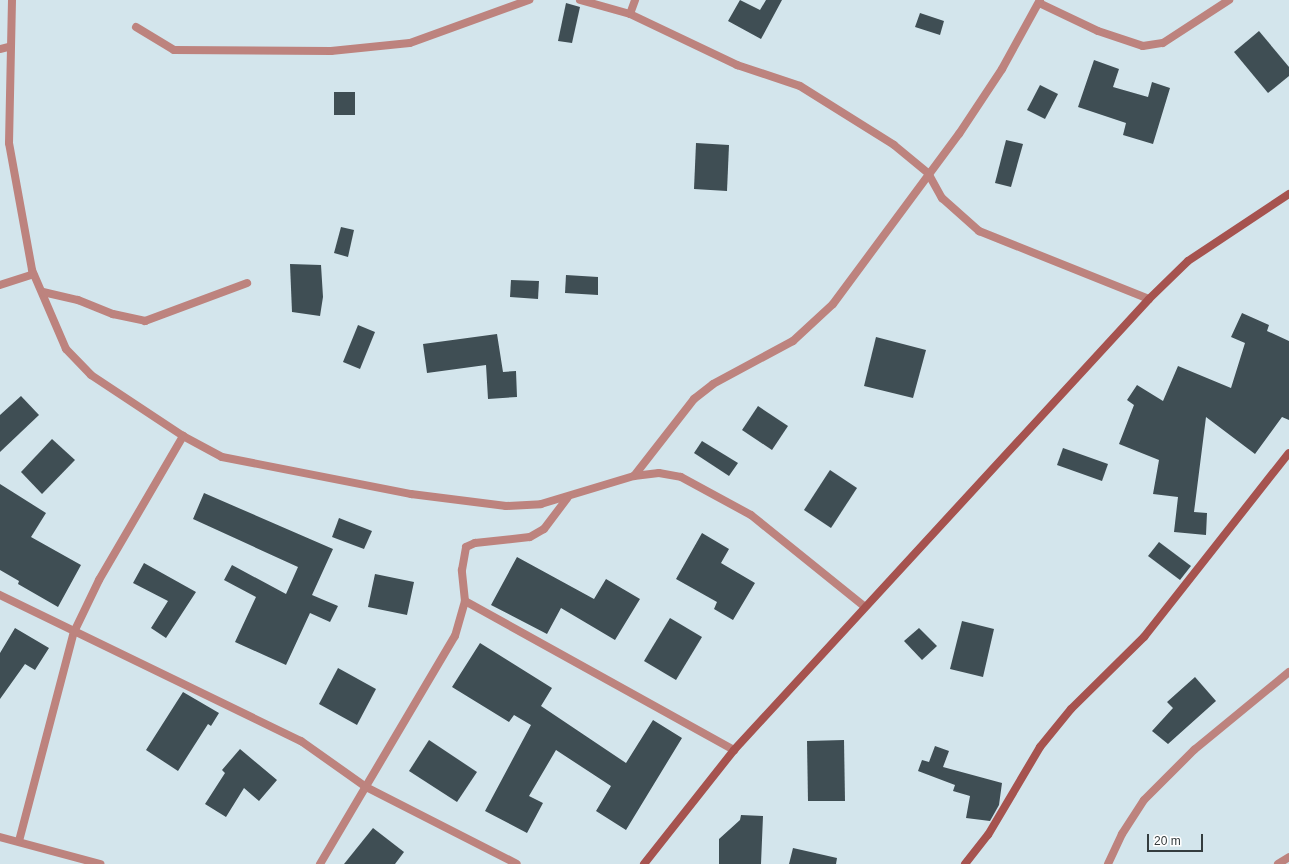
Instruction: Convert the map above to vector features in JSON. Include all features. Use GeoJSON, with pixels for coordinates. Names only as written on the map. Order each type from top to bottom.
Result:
{"type":"FeatureCollection","features":[{"type":"Feature","properties":{"kind":"street"},"geometry":{"type":"LineString","coordinates":[[12,0],[9,47],[9,143],[33,274],[43,292],[66,349],[91,375],[182,436],[222,457],[411,494],[506,506],[541,504],[567,498],[634,476],[659,473],[681,477],[750,515],[865,607]]}},
{"type":"Feature","properties":{"kind":"street"},"geometry":{"type":"LineString","coordinates":[[136,27],[174,50],[331,51],[410,43],[529,0]]}},
{"type":"Feature","properties":{"kind":"street"},"geometry":{"type":"LineString","coordinates":[[580,0],[630,14],[737,65],[800,86],[894,145],[928,174],[942,198],[980,231],[1148,299]]}},
{"type":"Feature","properties":{"kind":"street"},"geometry":{"type":"LineString","coordinates":[[630,14],[635,0]]}},
{"type":"Feature","properties":{"kind":"street"},"geometry":{"type":"LineString","coordinates":[[634,476],[694,399],[713,384],[793,341],[820,318],[928,174],[1002,69],[1040,2],[1098,31],[1143,46],[1163,43],[1229,0]]}},
{"type":"Feature","properties":{"kind":"street"},"geometry":{"type":"LineString","coordinates":[[0,49],[9,47]]}},
{"type":"Feature","properties":{"kind":"street"},"geometry":{"type":"LineString","coordinates":[[644,864],[734,750],[1148,299],[1188,262],[1289,194]]}},
{"type":"Feature","properties":{"kind":"street"},"geometry":{"type":"LineString","coordinates":[[0,285],[33,274]]}},
{"type":"Feature","properties":{"kind":"street"},"geometry":{"type":"LineString","coordinates":[[43,292],[78,300],[113,314],[145,321],[247,283]]}},
{"type":"Feature","properties":{"kind":"street"},"geometry":{"type":"LineString","coordinates":[[19,841],[74,632],[99,580],[182,436]]}},
{"type":"Feature","properties":{"kind":"street"},"geometry":{"type":"LineString","coordinates":[[965,864],[988,835],[1040,747],[1071,709],[1144,637],[1289,453]]}},
{"type":"Feature","properties":{"kind":"street"},"geometry":{"type":"LineString","coordinates":[[320,864],[455,636],[465,601],[462,570],[466,547],[476,543],[530,537],[544,530],[567,498]]}},
{"type":"Feature","properties":{"kind":"street"},"geometry":{"type":"LineString","coordinates":[[0,595],[302,741],[366,787],[517,864]]}},
{"type":"Feature","properties":{"kind":"street"},"geometry":{"type":"LineString","coordinates":[[465,601],[734,750]]}},
{"type":"Feature","properties":{"kind":"street"},"geometry":{"type":"LineString","coordinates":[[1108,864],[1122,834],[1144,800],[1194,750],[1289,672]]}},
{"type":"Feature","properties":{"kind":"street"},"geometry":{"type":"LineString","coordinates":[[0,837],[100,864]]}},
{"type":"Feature","properties":{"kind":"street"},"geometry":{"type":"LineString","coordinates":[[1278,864],[1289,857]]}},
{"type":"Feature","properties":{"kind":"building"},"geometry":{"type":"Polygon","coordinates":[[[740,0],[760,10],[766,0],[782,0],[761,39],[728,21],[740,0]]]}},
{"type":"Feature","properties":{"kind":"building"},"geometry":{"type":"Polygon","coordinates":[[[566,3],[580,7],[572,43],[558,41],[566,3]]]}},
{"type":"Feature","properties":{"kind":"building"},"geometry":{"type":"Polygon","coordinates":[[[920,13],[944,21],[940,35],[915,27],[920,13]]]}},
{"type":"Feature","properties":{"kind":"building"},"geometry":{"type":"Polygon","coordinates":[[[1259,31],[1289,67],[1289,76],[1268,93],[1234,52],[1259,31]]]}},
{"type":"Feature","properties":{"kind":"building"},"geometry":{"type":"Polygon","coordinates":[[[1094,60],[1119,69],[1113,87],[1148,97],[1152,82],[1170,88],[1153,144],[1123,135],[1126,123],[1078,107],[1094,60]]]}},
{"type":"Feature","properties":{"kind":"building"},"geometry":{"type":"Polygon","coordinates":[[[1040,85],[1058,94],[1045,119],[1027,110],[1040,85]]]}},
{"type":"Feature","properties":{"kind":"building"},"geometry":{"type":"Polygon","coordinates":[[[334,92],[355,92],[355,115],[334,115],[334,92]]]}},
{"type":"Feature","properties":{"kind":"building"},"geometry":{"type":"Polygon","coordinates":[[[1006,140],[1023,144],[1011,187],[995,183],[1006,140]]]}},
{"type":"Feature","properties":{"kind":"building"},"geometry":{"type":"Polygon","coordinates":[[[696,143],[729,145],[727,191],[694,189],[696,143]]]}},
{"type":"Feature","properties":{"kind":"building"},"geometry":{"type":"Polygon","coordinates":[[[341,227],[354,230],[348,257],[334,253],[341,227]]]}},
{"type":"Feature","properties":{"kind":"building"},"geometry":{"type":"Polygon","coordinates":[[[290,264],[321,265],[323,297],[320,316],[292,312],[290,264]]]}},
{"type":"Feature","properties":{"kind":"building"},"geometry":{"type":"Polygon","coordinates":[[[566,275],[598,277],[598,295],[565,293],[566,275]]]}},
{"type":"Feature","properties":{"kind":"building"},"geometry":{"type":"Polygon","coordinates":[[[511,280],[539,281],[538,299],[510,297],[511,280]]]}},
{"type":"Feature","properties":{"kind":"building"},"geometry":{"type":"Polygon","coordinates":[[[1242,313],[1269,325],[1267,331],[1289,341],[1289,420],[1282,417],[1255,454],[1206,417],[1194,512],[1207,513],[1206,535],[1174,532],[1178,497],[1153,494],[1159,460],[1119,444],[1134,405],[1127,400],[1137,385],[1163,401],[1178,366],[1231,388],[1245,343],[1231,337],[1242,313]]]}},
{"type":"Feature","properties":{"kind":"building"},"geometry":{"type":"Polygon","coordinates":[[[358,325],[375,332],[360,369],[343,362],[358,325]]]}},
{"type":"Feature","properties":{"kind":"building"},"geometry":{"type":"Polygon","coordinates":[[[497,334],[503,372],[516,371],[517,397],[488,399],[486,365],[427,373],[423,344],[497,334]]]}},
{"type":"Feature","properties":{"kind":"building"},"geometry":{"type":"Polygon","coordinates":[[[876,337],[926,350],[913,398],[864,386],[876,337]]]}},
{"type":"Feature","properties":{"kind":"building"},"geometry":{"type":"Polygon","coordinates":[[[21,396],[39,415],[0,452],[0,415],[21,396]]]}},
{"type":"Feature","properties":{"kind":"building"},"geometry":{"type":"Polygon","coordinates":[[[758,406],[788,426],[772,450],[742,430],[758,406]]]}},
{"type":"Feature","properties":{"kind":"building"},"geometry":{"type":"Polygon","coordinates":[[[52,439],[75,460],[42,494],[21,472],[52,439]]]}},
{"type":"Feature","properties":{"kind":"building"},"geometry":{"type":"Polygon","coordinates":[[[702,441],[738,463],[729,476],[694,453],[702,441]]]}},
{"type":"Feature","properties":{"kind":"building"},"geometry":{"type":"Polygon","coordinates":[[[1063,448],[1108,464],[1102,481],[1057,465],[1063,448]]]}},
{"type":"Feature","properties":{"kind":"building"},"geometry":{"type":"Polygon","coordinates":[[[830,470],[857,488],[831,528],[804,510],[830,470]]]}},
{"type":"Feature","properties":{"kind":"building"},"geometry":{"type":"Polygon","coordinates":[[[0,484],[46,513],[31,537],[81,565],[58,607],[18,584],[19,581],[0,570],[0,484]]]}},
{"type":"Feature","properties":{"kind":"building"},"geometry":{"type":"Polygon","coordinates":[[[204,493],[333,549],[312,595],[338,606],[330,622],[310,613],[286,665],[235,642],[256,597],[224,580],[232,565],[286,594],[298,567],[193,519],[204,493]]]}},
{"type":"Feature","properties":{"kind":"building"},"geometry":{"type":"Polygon","coordinates":[[[339,518],[372,531],[364,549],[332,537],[339,518]]]}},
{"type":"Feature","properties":{"kind":"building"},"geometry":{"type":"Polygon","coordinates":[[[702,533],[729,549],[721,563],[755,583],[733,620],[714,609],[717,602],[676,579],[702,533]]]}},
{"type":"Feature","properties":{"kind":"building"},"geometry":{"type":"Polygon","coordinates":[[[1159,542],[1191,566],[1180,580],[1148,556],[1159,542]]]}},
{"type":"Feature","properties":{"kind":"building"},"geometry":{"type":"Polygon","coordinates":[[[517,557],[594,599],[606,579],[640,599],[615,640],[561,608],[547,634],[491,605],[517,557]]]}},
{"type":"Feature","properties":{"kind":"building"},"geometry":{"type":"Polygon","coordinates":[[[144,563],[196,592],[166,638],[151,628],[168,601],[133,583],[144,563]]]}},
{"type":"Feature","properties":{"kind":"building"},"geometry":{"type":"Polygon","coordinates":[[[375,574],[414,582],[407,615],[368,607],[375,574]]]}},
{"type":"Feature","properties":{"kind":"building"},"geometry":{"type":"Polygon","coordinates":[[[670,618],[702,637],[676,680],[644,661],[670,618]]]}},
{"type":"Feature","properties":{"kind":"building"},"geometry":{"type":"Polygon","coordinates":[[[962,621],[994,629],[983,677],[950,669],[962,621]]]}},
{"type":"Feature","properties":{"kind":"building"},"geometry":{"type":"Polygon","coordinates":[[[15,628],[49,648],[35,670],[25,664],[0,699],[0,653],[15,628]]]}},
{"type":"Feature","properties":{"kind":"building"},"geometry":{"type":"Polygon","coordinates":[[[919,628],[937,646],[922,660],[904,641],[919,628]]]}},
{"type":"Feature","properties":{"kind":"building"},"geometry":{"type":"Polygon","coordinates":[[[480,643],[552,688],[541,706],[626,763],[653,720],[682,738],[626,830],[596,811],[611,786],[556,750],[529,796],[543,803],[527,833],[485,811],[531,725],[514,715],[509,722],[452,687],[480,643]]]}},
{"type":"Feature","properties":{"kind":"building"},"geometry":{"type":"Polygon","coordinates":[[[338,668],[376,689],[357,725],[319,704],[338,668]]]}},
{"type":"Feature","properties":{"kind":"building"},"geometry":{"type":"Polygon","coordinates":[[[1195,677],[1216,701],[1168,744],[1152,731],[1173,708],[1167,702],[1195,677]]]}},
{"type":"Feature","properties":{"kind":"building"},"geometry":{"type":"Polygon","coordinates":[[[183,692],[219,713],[211,726],[208,724],[178,771],[146,750],[183,692]]]}},
{"type":"Feature","properties":{"kind":"building"},"geometry":{"type":"Polygon","coordinates":[[[429,740],[477,772],[457,802],[409,771],[429,740]]]}},
{"type":"Feature","properties":{"kind":"building"},"geometry":{"type":"Polygon","coordinates":[[[844,740],[845,801],[808,801],[807,741],[844,740]]]}},
{"type":"Feature","properties":{"kind":"building"},"geometry":{"type":"Polygon","coordinates":[[[935,746],[949,751],[943,767],[1002,783],[999,805],[990,821],[966,818],[970,796],[953,791],[955,785],[918,771],[922,760],[929,762],[935,746]]]}},
{"type":"Feature","properties":{"kind":"building"},"geometry":{"type":"Polygon","coordinates":[[[240,749],[277,780],[259,801],[244,788],[226,817],[205,804],[225,773],[222,770],[240,749]]]}},
{"type":"Feature","properties":{"kind":"building"},"geometry":{"type":"Polygon","coordinates":[[[741,815],[763,816],[761,864],[719,864],[719,839],[740,820],[741,815]]]}},
{"type":"Feature","properties":{"kind":"building"},"geometry":{"type":"Polygon","coordinates":[[[373,828],[404,852],[395,864],[344,864],[373,828]]]}},
{"type":"Feature","properties":{"kind":"building"},"geometry":{"type":"Polygon","coordinates":[[[793,848],[837,858],[836,864],[789,864],[793,848]]]}}]}
